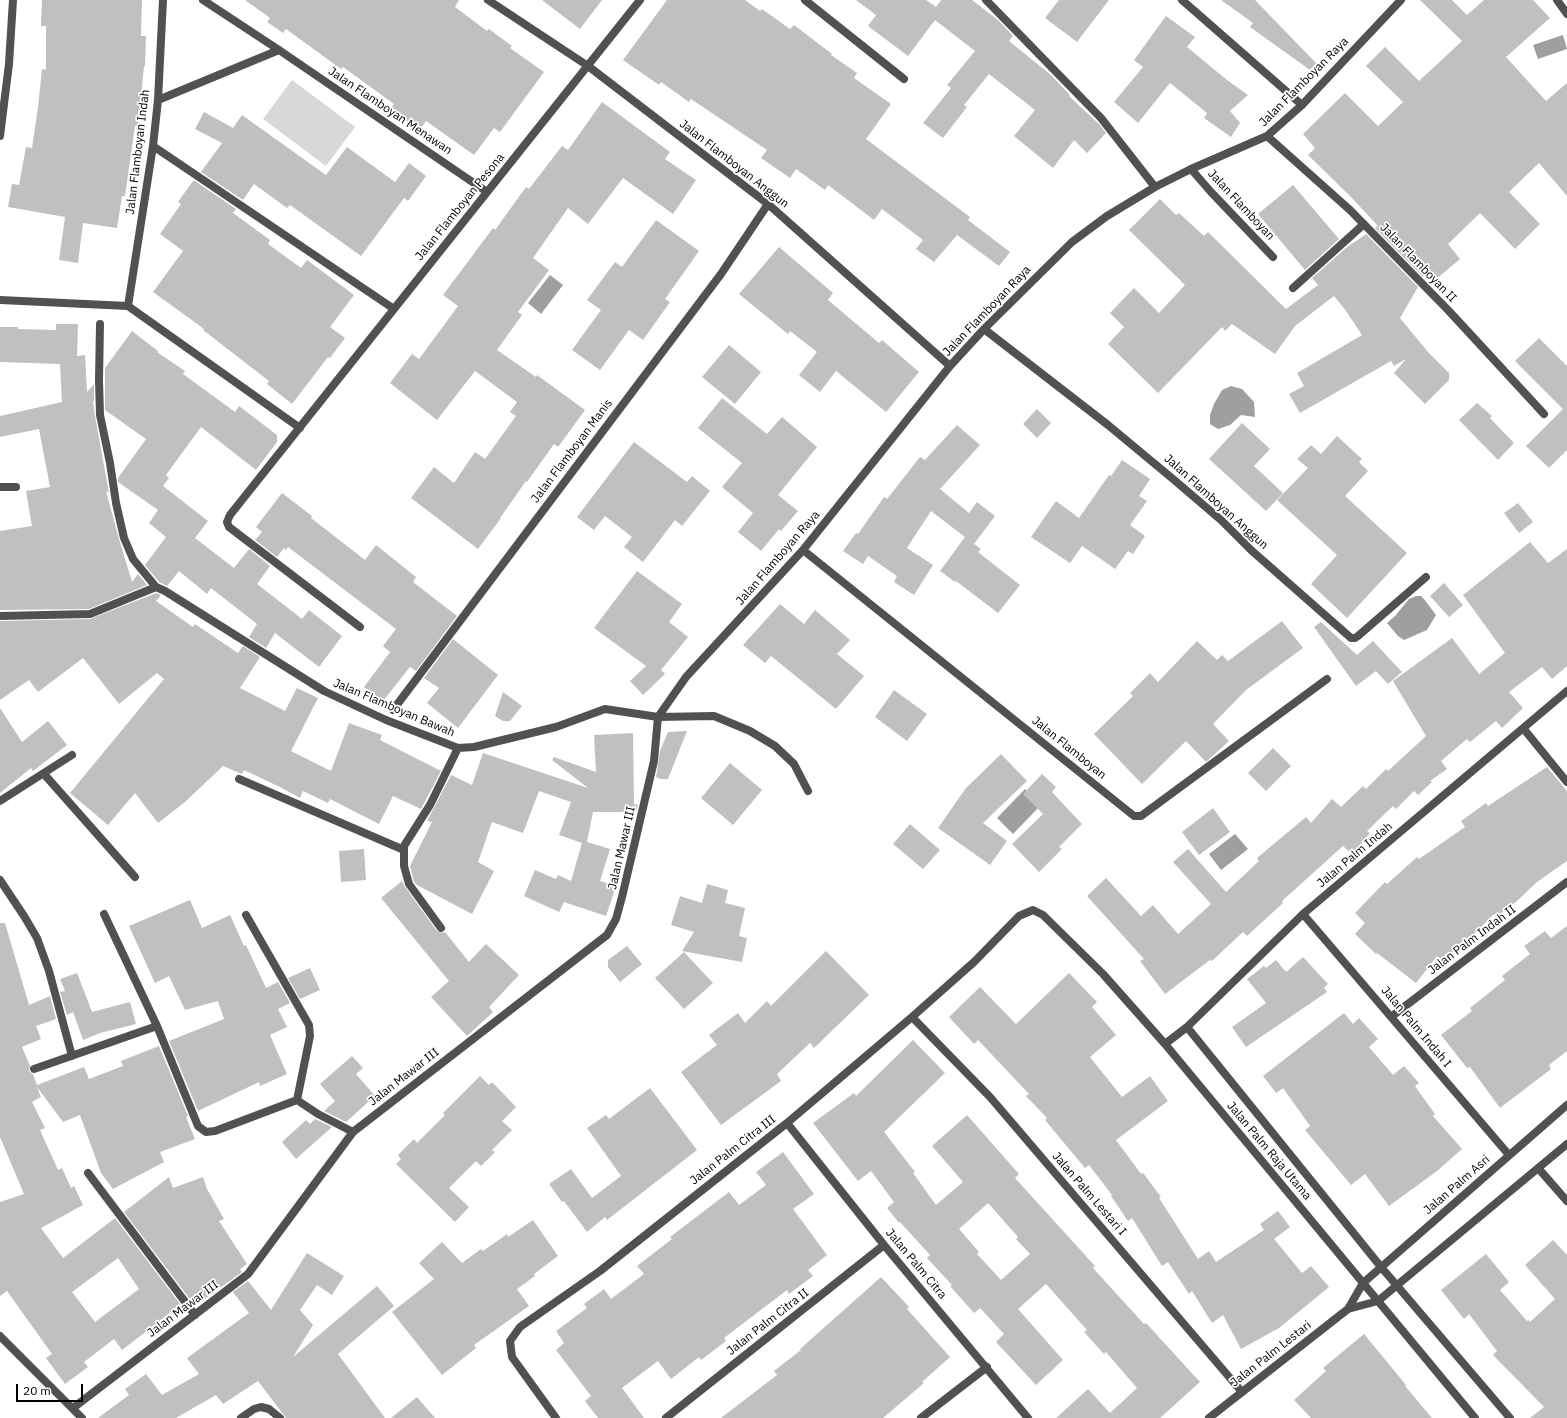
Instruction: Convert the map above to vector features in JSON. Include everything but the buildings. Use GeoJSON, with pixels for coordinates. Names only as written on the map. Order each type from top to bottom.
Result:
{"type":"FeatureCollection","features":[{"type":"Feature","properties":{"kind":"street"},"geometry":{"type":"LineString","coordinates":[[0,136],[10,64],[13,0]]}},
{"type":"Feature","properties":{"kind":"street","name":"Jalan Flamboyan Indah"},"geometry":{"type":"LineString","coordinates":[[128,306],[153,146],[158,100],[163,0]]}},
{"type":"Feature","properties":{"kind":"street","name":"Jalan Flamboyan Menawan"},"geometry":{"type":"LineString","coordinates":[[203,0],[487,192]]}},
{"type":"Feature","properties":{"kind":"street","name":"Jalan Flamboyan Anggun"},"geometry":{"type":"LineString","coordinates":[[488,0],[588,66],[768,204],[950,366]]}},
{"type":"Feature","properties":{"kind":"street","name":"Jalan Flamboyan Pesona"},"geometry":{"type":"LineString","coordinates":[[360,627],[229,527],[227,522],[230,515],[640,0]]}},
{"type":"Feature","properties":{"kind":"street"},"geometry":{"type":"LineString","coordinates":[[805,0],[904,79]]}},
{"type":"Feature","properties":{"kind":"street"},"geometry":{"type":"LineString","coordinates":[[986,0],[1101,118],[1155,188]]}},
{"type":"Feature","properties":{"kind":"street"},"geometry":{"type":"LineString","coordinates":[[1182,0],[1302,105]]}},
{"type":"Feature","properties":{"kind":"street","name":"Jalan Flamboyan Raya"},"geometry":{"type":"LineString","coordinates":[[658,717],[686,677],[803,550],[950,366],[984,329],[1072,242],[1107,216],[1155,188],[1191,169],[1268,136],[1302,105],[1401,0]]}},
{"type":"Feature","properties":{"kind":"street"},"geometry":{"type":"LineString","coordinates":[[1557,0],[1567,14]]}},
{"type":"Feature","properties":{"kind":"street"},"geometry":{"type":"LineString","coordinates":[[158,100],[279,50]]}},
{"type":"Feature","properties":{"kind":"street","name":"Jalan Flamboyan II"},"geometry":{"type":"LineString","coordinates":[[1268,136],[1364,224],[1448,310],[1544,414]]}},
{"type":"Feature","properties":{"kind":"street"},"geometry":{"type":"LineString","coordinates":[[153,146],[394,309]]}},
{"type":"Feature","properties":{"kind":"street","name":"Jalan Flamboyan"},"geometry":{"type":"LineString","coordinates":[[1191,169],[1211,192],[1274,257]]}},
{"type":"Feature","properties":{"kind":"street","name":"Jalan Flamboyan Manis"},"geometry":{"type":"LineString","coordinates":[[393,710],[721,274],[768,204]]}},
{"type":"Feature","properties":{"kind":"street"},"geometry":{"type":"LineString","coordinates":[[1292,288],[1364,224]]}},
{"type":"Feature","properties":{"kind":"street"},"geometry":{"type":"LineString","coordinates":[[0,300],[128,306],[300,428]]}},
{"type":"Feature","properties":{"kind":"street","name":"Jalan Flamboyan Bawah"},"geometry":{"type":"LineString","coordinates":[[100,324],[100,415],[110,463],[116,503],[124,538],[133,558],[156,587],[165,591],[324,691],[386,720],[458,748],[474,747],[556,727],[605,709],[658,717],[714,716],[750,732],[775,746],[794,764],[808,791]]}},
{"type":"Feature","properties":{"kind":"street","name":"Jalan Flamboyan Anggun"},"geometry":{"type":"LineString","coordinates":[[984,329],[1108,425],[1173,479],[1221,520],[1251,550],[1351,638],[1358,636],[1426,577]]}},
{"type":"Feature","properties":{"kind":"street"},"geometry":{"type":"LineString","coordinates":[[0,488],[16,487]]}},
{"type":"Feature","properties":{"kind":"street","name":"Jalan Flamboyan"},"geometry":{"type":"LineString","coordinates":[[803,550],[1134,816],[1141,816],[1327,679]]}},
{"type":"Feature","properties":{"kind":"street"},"geometry":{"type":"LineString","coordinates":[[0,616],[90,614],[156,587]]}},
{"type":"Feature","properties":{"kind":"street","name":"Jalan Palm Indah"},"geometry":{"type":"LineString","coordinates":[[1165,1044],[1187,1027],[1303,914],[1567,691]]}},
{"type":"Feature","properties":{"kind":"street","name":"Jalan Mawar III"},"geometry":{"type":"LineString","coordinates":[[73,1408],[248,1274],[353,1132],[607,935],[616,919],[622,897],[654,761],[658,717]]}},
{"type":"Feature","properties":{"kind":"street"},"geometry":{"type":"LineString","coordinates":[[1523,728],[1567,782]]}},
{"type":"Feature","properties":{"kind":"street"},"geometry":{"type":"LineString","coordinates":[[441,928],[409,884],[404,866],[404,846],[430,805],[458,748]]}},
{"type":"Feature","properties":{"kind":"street"},"geometry":{"type":"LineString","coordinates":[[0,801],[72,756]]}},
{"type":"Feature","properties":{"kind":"street"},"geometry":{"type":"LineString","coordinates":[[44,774],[135,877]]}},
{"type":"Feature","properties":{"kind":"street"},"geometry":{"type":"LineString","coordinates":[[239,779],[404,850]]}},
{"type":"Feature","properties":{"kind":"street"},"geometry":{"type":"LineString","coordinates":[[0,880],[37,938],[49,971],[72,1056]]}},
{"type":"Feature","properties":{"kind":"street","name":"Jalan Palm Indah II"},"geometry":{"type":"LineString","coordinates":[[1391,1017],[1567,882]]}},
{"type":"Feature","properties":{"kind":"street","name":"Jalan Palm Citra III"},"geometry":{"type":"LineString","coordinates":[[556,1418],[512,1357],[510,1341],[520,1327],[600,1271],[787,1123],[912,1017],[974,962],[1019,916],[1033,910]]}},
{"type":"Feature","properties":{"kind":"street","name":"Jalan Palm Raja Utama"},"geometry":{"type":"LineString","coordinates":[[1033,910],[1043,915],[1103,974],[1165,1044],[1475,1418]]}},
{"type":"Feature","properties":{"kind":"street"},"geometry":{"type":"LineString","coordinates":[[104,914],[157,1026],[198,1126],[206,1132],[215,1131],[297,1100]]}},
{"type":"Feature","properties":{"kind":"street","name":"Jalan Palm Indah I"},"geometry":{"type":"LineString","coordinates":[[1303,914],[1509,1155]]}},
{"type":"Feature","properties":{"kind":"street"},"geometry":{"type":"LineString","coordinates":[[246,915],[309,1025],[310,1036],[297,1100]]}},
{"type":"Feature","properties":{"kind":"street","name":"Jalan Palm Lestari I"},"geometry":{"type":"LineString","coordinates":[[912,1017],[990,1097],[1242,1392]]}},
{"type":"Feature","properties":{"kind":"street"},"geometry":{"type":"LineString","coordinates":[[34,1069],[157,1026]]}},
{"type":"Feature","properties":{"kind":"street","name":"Jalan Palm Raja Utama"},"geometry":{"type":"LineString","coordinates":[[1187,1027],[1381,1266],[1510,1418]]}},
{"type":"Feature","properties":{"kind":"street"},"geometry":{"type":"LineString","coordinates":[[297,1100],[318,1114],[353,1132]]}},
{"type":"Feature","properties":{"kind":"street","name":"Jalan Palm Asri"},"geometry":{"type":"LineString","coordinates":[[1363,1283],[1567,1105]]}},
{"type":"Feature","properties":{"kind":"street","name":"Jalan Palm Citra"},"geometry":{"type":"LineString","coordinates":[[787,1123],[884,1245],[1028,1418]]}},
{"type":"Feature","properties":{"kind":"street"},"geometry":{"type":"LineString","coordinates":[[1378,1301],[1567,1144]]}},
{"type":"Feature","properties":{"kind":"street"},"geometry":{"type":"LineString","coordinates":[[1538,1168],[1567,1201]]}},
{"type":"Feature","properties":{"kind":"street"},"geometry":{"type":"LineString","coordinates":[[88,1173],[195,1315]]}},
{"type":"Feature","properties":{"kind":"street","name":"Jalan Palm Citra II"},"geometry":{"type":"LineString","coordinates":[[666,1418],[884,1245]]}},
{"type":"Feature","properties":{"kind":"street","name":"Jalan Palm Lestari"},"geometry":{"type":"LineString","coordinates":[[1208,1418],[1348,1309],[1363,1283]]}},
{"type":"Feature","properties":{"kind":"street","name":"Jalan Palm Lestari"},"geometry":{"type":"LineString","coordinates":[[1348,1309],[1378,1301]]}},
{"type":"Feature","properties":{"kind":"street"},"geometry":{"type":"LineString","coordinates":[[0,1336],[82,1418]]}},
{"type":"Feature","properties":{"kind":"street"},"geometry":{"type":"LineString","coordinates":[[921,1418],[987,1367]]}},
{"type":"Feature","properties":{"kind":"street"},"geometry":{"type":"LineString","coordinates":[[241,1418],[254,1408],[262,1407],[268,1408],[280,1418]]}},
{"type":"Feature","properties":{"kind":"shaded area"},"geometry":{"type":"Polygon","coordinates":[[[1563,35],[1567,49],[1538,59],[1533,45],[1563,35]]]}},
{"type":"Feature","properties":{"kind":"shaded area"},"geometry":{"type":"Polygon","coordinates":[[[292,80],[355,127],[326,166],[263,119],[292,80]]]}},
{"type":"Feature","properties":{"kind":"shaded area"},"geometry":{"type":"Polygon","coordinates":[[[550,275],[563,285],[541,314],[528,303],[550,275]]]}},
{"type":"Feature","properties":{"kind":"shaded area"},"geometry":{"type":"Polygon","coordinates":[[[1231,386],[1242,389],[1254,402],[1255,417],[1241,415],[1230,425],[1218,429],[1210,424],[1210,415],[1222,390],[1231,386]]]}},
{"type":"Feature","properties":{"kind":"shaded area"},"geometry":{"type":"Polygon","coordinates":[[[1416,596],[1421,596],[1436,615],[1427,630],[1404,640],[1398,636],[1387,623],[1409,599],[1416,596]]]}},
{"type":"Feature","properties":{"kind":"shaded area"},"geometry":{"type":"Polygon","coordinates":[[[1025,789],[1041,805],[1013,834],[997,818],[1025,789]]]}},
{"type":"Feature","properties":{"kind":"shaded area"},"geometry":{"type":"Polygon","coordinates":[[[1235,834],[1248,849],[1221,870],[1209,854],[1235,834]]]}}]}
